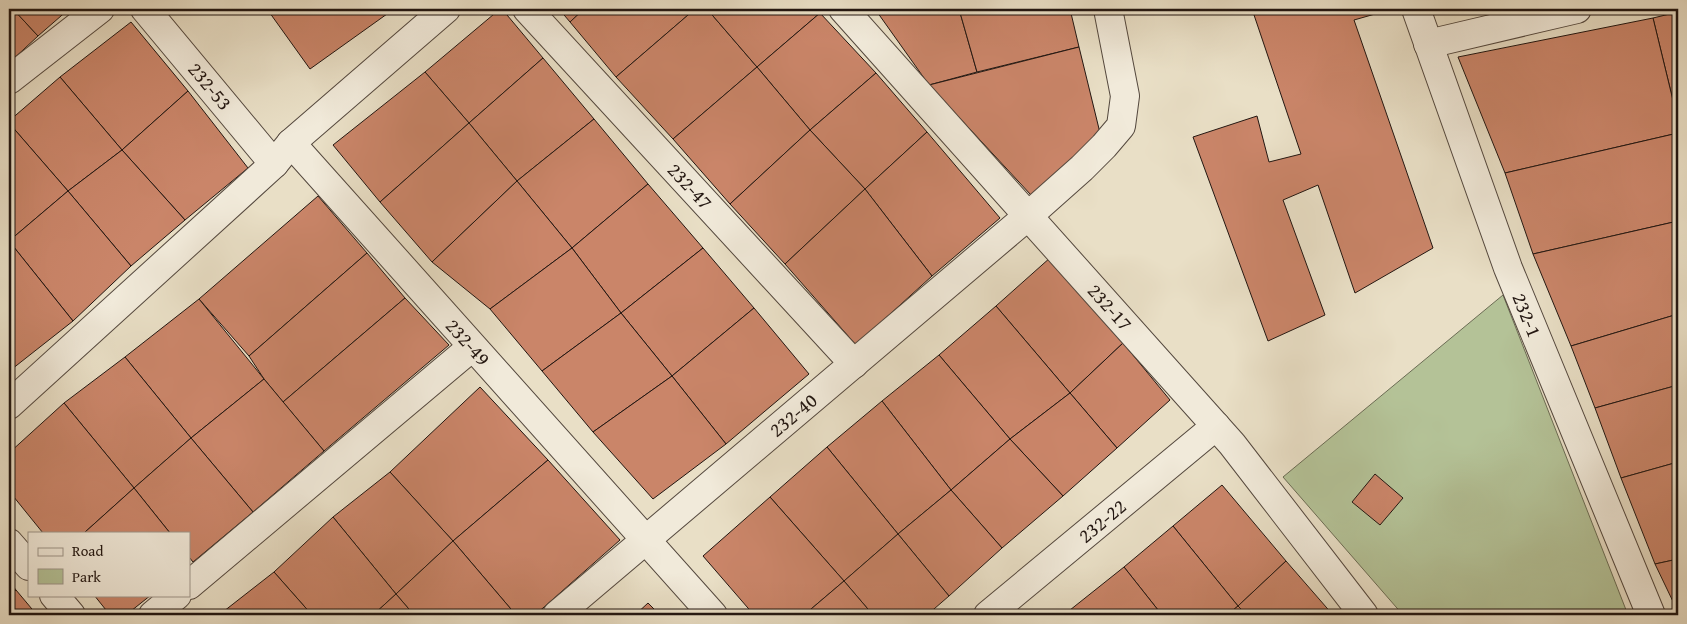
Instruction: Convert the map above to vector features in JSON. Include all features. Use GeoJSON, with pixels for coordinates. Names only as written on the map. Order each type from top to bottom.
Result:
{"type":"FeatureCollection","features":[{"type":"Feature","properties":{"kind":"street"},"geometry":{"type":"LineString","coordinates":[[9,80],[100,9]]}},
{"type":"Feature","properties":{"kind":"street","name":"232-53"},"geometry":{"type":"LineString","coordinates":[[145,9],[274,164]]}},
{"type":"Feature","properties":{"kind":"street"},"geometry":{"type":"LineString","coordinates":[[9,405],[274,164],[291,144],[446,9]]}},
{"type":"Feature","properties":{"kind":"street","name":"232-47"},"geometry":{"type":"LineString","coordinates":[[527,9],[854,364]]}},
{"type":"Feature","properties":{"kind":"street","name":"232-17"},"geometry":{"type":"LineString","coordinates":[[843,9],[1232,444],[1364,615]]}},
{"type":"Feature","properties":{"kind":"street","name":"232-40"},"geometry":{"type":"LineString","coordinates":[[557,615],[1028,216],[1104,146],[1121,126],[1125,96],[1108,9]]}},
{"type":"Feature","properties":{"kind":"street","name":"232-1"},"geometry":{"type":"LineString","coordinates":[[1416,9],[1508,268],[1651,615]]}},
{"type":"Feature","properties":{"kind":"street"},"geometry":{"type":"LineString","coordinates":[[1428,44],[1577,9]]}},
{"type":"Feature","properties":{"kind":"street","name":"232-49"},"geometry":{"type":"LineString","coordinates":[[291,144],[714,615]]}},
{"type":"Feature","properties":{"kind":"street"},"geometry":{"type":"LineString","coordinates":[[190,584],[472,347]]}},
{"type":"Feature","properties":{"kind":"street","name":"232-22"},"geometry":{"type":"LineString","coordinates":[[988,615],[1216,426]]}},
{"type":"Feature","properties":{"kind":"street"},"geometry":{"type":"LineString","coordinates":[[9,543],[28,565]]}},
{"type":"Feature","properties":{"kind":"street"},"geometry":{"type":"LineString","coordinates":[[55,596],[71,615]]}},
{"type":"Feature","properties":{"kind":"street"},"geometry":{"type":"LineString","coordinates":[[153,615],[176,596]]}},
{"type":"Feature","properties":{"kind":"green space"},"geometry":{"type":"Polygon","coordinates":[[[1503,295],[1628,615],[1403,615],[1283,477],[1503,295]]]}},
{"type":"Feature","properties":{"kind":"building"},"geometry":{"type":"Polygon","coordinates":[[[9,9],[13,9],[38,36],[9,63],[9,9]]]}},
{"type":"Feature","properties":{"kind":"building"},"geometry":{"type":"Polygon","coordinates":[[[13,9],[69,9],[38,36],[13,9]]]}},
{"type":"Feature","properties":{"kind":"building"},"geometry":{"type":"Polygon","coordinates":[[[267,9],[394,9],[310,69],[267,9]]]}},
{"type":"Feature","properties":{"kind":"building"},"geometry":{"type":"Polygon","coordinates":[[[502,9],[543,58],[469,123],[425,72],[502,9]]]}},
{"type":"Feature","properties":{"kind":"building"},"geometry":{"type":"Polygon","coordinates":[[[559,9],[584,9],[570,22],[559,9]]]}},
{"type":"Feature","properties":{"kind":"building"},"geometry":{"type":"Polygon","coordinates":[[[584,9],[695,9],[616,77],[570,22],[584,9]]]}},
{"type":"Feature","properties":{"kind":"building"},"geometry":{"type":"Polygon","coordinates":[[[695,9],[707,9],[757,67],[673,139],[616,77],[695,9]]]}},
{"type":"Feature","properties":{"kind":"building"},"geometry":{"type":"Polygon","coordinates":[[[707,9],[816,9],[820,13],[757,67],[707,9]]]}},
{"type":"Feature","properties":{"kind":"building"},"geometry":{"type":"Polygon","coordinates":[[[875,9],[959,9],[977,72],[929,85],[875,9]]]}},
{"type":"Feature","properties":{"kind":"building"},"geometry":{"type":"Polygon","coordinates":[[[959,9],[1070,9],[1079,47],[977,72],[959,9]]]}},
{"type":"Feature","properties":{"kind":"building"},"geometry":{"type":"Polygon","coordinates":[[[1252,9],[1374,9],[1375,14],[1354,20],[1433,248],[1355,293],[1318,185],[1283,200],[1325,315],[1268,341],[1193,137],[1257,116],[1269,162],[1301,154],[1252,9]]]}},
{"type":"Feature","properties":{"kind":"building"},"geometry":{"type":"Polygon","coordinates":[[[1678,12],[1678,121],[1653,18],[1678,12]]]}},
{"type":"Feature","properties":{"kind":"building"},"geometry":{"type":"Polygon","coordinates":[[[820,13],[876,73],[810,130],[757,67],[820,13]]]}},
{"type":"Feature","properties":{"kind":"building"},"geometry":{"type":"Polygon","coordinates":[[[1653,18],[1678,121],[1678,133],[1505,173],[1458,57],[1653,18]]]}},
{"type":"Feature","properties":{"kind":"building"},"geometry":{"type":"Polygon","coordinates":[[[131,22],[188,91],[122,150],[60,77],[131,22]]]}},
{"type":"Feature","properties":{"kind":"building"},"geometry":{"type":"Polygon","coordinates":[[[1079,47],[1101,137],[1031,195],[929,85],[1079,47]]]}},
{"type":"Feature","properties":{"kind":"building"},"geometry":{"type":"Polygon","coordinates":[[[543,58],[594,119],[517,181],[469,123],[543,58]]]}},
{"type":"Feature","properties":{"kind":"building"},"geometry":{"type":"Polygon","coordinates":[[[757,67],[810,130],[730,204],[673,139],[757,67]]]}},
{"type":"Feature","properties":{"kind":"building"},"geometry":{"type":"Polygon","coordinates":[[[425,72],[469,123],[380,202],[333,145],[425,72]]]}},
{"type":"Feature","properties":{"kind":"building"},"geometry":{"type":"Polygon","coordinates":[[[876,73],[927,132],[865,189],[810,130],[876,73]]]}},
{"type":"Feature","properties":{"kind":"building"},"geometry":{"type":"Polygon","coordinates":[[[60,77],[122,150],[68,191],[9,123],[60,77]]]}},
{"type":"Feature","properties":{"kind":"building"},"geometry":{"type":"Polygon","coordinates":[[[188,91],[248,168],[185,220],[122,150],[188,91]]]}},
{"type":"Feature","properties":{"kind":"building"},"geometry":{"type":"Polygon","coordinates":[[[594,119],[648,184],[572,248],[517,181],[594,119]]]}},
{"type":"Feature","properties":{"kind":"building"},"geometry":{"type":"Polygon","coordinates":[[[9,123],[68,191],[9,241],[9,123]]]}},
{"type":"Feature","properties":{"kind":"building"},"geometry":{"type":"Polygon","coordinates":[[[469,123],[517,181],[432,262],[380,202],[469,123]]]}},
{"type":"Feature","properties":{"kind":"building"},"geometry":{"type":"Polygon","coordinates":[[[810,130],[865,189],[785,264],[730,204],[810,130]]]}},
{"type":"Feature","properties":{"kind":"building"},"geometry":{"type":"Polygon","coordinates":[[[927,132],[1000,218],[932,276],[865,189],[927,132]]]}},
{"type":"Feature","properties":{"kind":"building"},"geometry":{"type":"Polygon","coordinates":[[[1678,133],[1678,221],[1533,254],[1505,173],[1678,133]]]}},
{"type":"Feature","properties":{"kind":"building"},"geometry":{"type":"Polygon","coordinates":[[[122,150],[185,220],[131,266],[68,191],[122,150]]]}},
{"type":"Feature","properties":{"kind":"building"},"geometry":{"type":"Polygon","coordinates":[[[517,181],[572,248],[490,309],[432,262],[517,181]]]}},
{"type":"Feature","properties":{"kind":"building"},"geometry":{"type":"Polygon","coordinates":[[[648,184],[703,248],[621,313],[572,248],[648,184]]]}},
{"type":"Feature","properties":{"kind":"building"},"geometry":{"type":"Polygon","coordinates":[[[865,189],[932,276],[856,345],[785,264],[865,189]]]}},
{"type":"Feature","properties":{"kind":"building"},"geometry":{"type":"Polygon","coordinates":[[[68,191],[131,266],[73,321],[9,241],[68,191]]]}},
{"type":"Feature","properties":{"kind":"building"},"geometry":{"type":"Polygon","coordinates":[[[318,196],[367,253],[249,356],[199,299],[318,196]]]}},
{"type":"Feature","properties":{"kind":"building"},"geometry":{"type":"Polygon","coordinates":[[[1678,221],[1678,314],[1571,346],[1533,254],[1678,221]]]}},
{"type":"Feature","properties":{"kind":"building"},"geometry":{"type":"Polygon","coordinates":[[[9,241],[73,321],[12,369],[9,365],[9,241]]]}},
{"type":"Feature","properties":{"kind":"building"},"geometry":{"type":"Polygon","coordinates":[[[572,248],[621,313],[542,371],[490,309],[572,248]]]}},
{"type":"Feature","properties":{"kind":"building"},"geometry":{"type":"Polygon","coordinates":[[[703,248],[754,308],[672,376],[621,313],[703,248]]]}},
{"type":"Feature","properties":{"kind":"building"},"geometry":{"type":"Polygon","coordinates":[[[367,253],[405,298],[283,402],[264,379],[249,356],[367,253]]]}},
{"type":"Feature","properties":{"kind":"building"},"geometry":{"type":"Polygon","coordinates":[[[1051,257],[1123,343],[1070,393],[996,306],[1051,257]]]}},
{"type":"Feature","properties":{"kind":"building"},"geometry":{"type":"Polygon","coordinates":[[[405,298],[449,345],[324,451],[283,402],[405,298]]]}},
{"type":"Feature","properties":{"kind":"building"},"geometry":{"type":"Polygon","coordinates":[[[199,299],[264,379],[191,438],[125,357],[199,299]]]}},
{"type":"Feature","properties":{"kind":"building"},"geometry":{"type":"Polygon","coordinates":[[[996,306],[1070,393],[1010,439],[939,355],[996,306]]]}},
{"type":"Feature","properties":{"kind":"building"},"geometry":{"type":"Polygon","coordinates":[[[754,308],[809,374],[726,444],[672,376],[754,308]]]}},
{"type":"Feature","properties":{"kind":"building"},"geometry":{"type":"Polygon","coordinates":[[[621,313],[672,376],[593,432],[542,371],[621,313]]]}},
{"type":"Feature","properties":{"kind":"building"},"geometry":{"type":"Polygon","coordinates":[[[1678,314],[1678,385],[1595,408],[1571,346],[1678,314]]]}},
{"type":"Feature","properties":{"kind":"building"},"geometry":{"type":"Polygon","coordinates":[[[1123,343],[1170,400],[1117,448],[1070,393],[1123,343]]]}},
{"type":"Feature","properties":{"kind":"building"},"geometry":{"type":"Polygon","coordinates":[[[939,355],[1010,439],[951,490],[882,401],[939,355]]]}},
{"type":"Feature","properties":{"kind":"building"},"geometry":{"type":"Polygon","coordinates":[[[125,357],[191,438],[134,488],[64,403],[125,357]]]}},
{"type":"Feature","properties":{"kind":"building"},"geometry":{"type":"Polygon","coordinates":[[[672,376],[726,444],[653,499],[593,432],[672,376]]]}},
{"type":"Feature","properties":{"kind":"building"},"geometry":{"type":"Polygon","coordinates":[[[264,379],[324,451],[253,512],[191,438],[264,379]]]}},
{"type":"Feature","properties":{"kind":"building"},"geometry":{"type":"Polygon","coordinates":[[[1678,385],[1678,462],[1621,478],[1595,408],[1678,385]]]}},
{"type":"Feature","properties":{"kind":"building"},"geometry":{"type":"Polygon","coordinates":[[[480,387],[548,460],[453,541],[390,472],[480,387]]]}},
{"type":"Feature","properties":{"kind":"building"},"geometry":{"type":"Polygon","coordinates":[[[1070,393],[1117,448],[1063,496],[1010,439],[1070,393]]]}},
{"type":"Feature","properties":{"kind":"building"},"geometry":{"type":"Polygon","coordinates":[[[882,401],[951,490],[898,534],[827,447],[882,401]]]}},
{"type":"Feature","properties":{"kind":"building"},"geometry":{"type":"Polygon","coordinates":[[[64,403],[134,488],[85,532],[42,532],[9,491],[9,453],[64,403]]]}},
{"type":"Feature","properties":{"kind":"building"},"geometry":{"type":"Polygon","coordinates":[[[191,438],[253,512],[193,562],[190,558],[190,532],[169,532],[134,488],[191,438]]]}},
{"type":"Feature","properties":{"kind":"building"},"geometry":{"type":"Polygon","coordinates":[[[1010,439],[1063,496],[1002,548],[951,490],[1010,439]]]}},
{"type":"Feature","properties":{"kind":"building"},"geometry":{"type":"Polygon","coordinates":[[[827,447],[898,534],[844,581],[770,497],[827,447]]]}},
{"type":"Feature","properties":{"kind":"building"},"geometry":{"type":"Polygon","coordinates":[[[548,460],[620,540],[535,615],[516,615],[453,541],[548,460]]]}},
{"type":"Feature","properties":{"kind":"building"},"geometry":{"type":"Polygon","coordinates":[[[1678,462],[1678,559],[1655,564],[1621,478],[1678,462]]]}},
{"type":"Feature","properties":{"kind":"building"},"geometry":{"type":"Polygon","coordinates":[[[390,472],[453,541],[396,594],[333,517],[390,472]]]}},
{"type":"Feature","properties":{"kind":"building"},"geometry":{"type":"Polygon","coordinates":[[[1375,474],[1403,498],[1380,525],[1352,502],[1375,474]]]}},
{"type":"Feature","properties":{"kind":"building"},"geometry":{"type":"Polygon","coordinates":[[[1222,485],[1286,561],[1238,606],[1173,526],[1222,485]]]}},
{"type":"Feature","properties":{"kind":"building"},"geometry":{"type":"Polygon","coordinates":[[[134,488],[169,532],[85,532],[134,488]]]}},
{"type":"Feature","properties":{"kind":"building"},"geometry":{"type":"Polygon","coordinates":[[[951,490],[1002,548],[949,596],[898,534],[951,490]]]}},
{"type":"Feature","properties":{"kind":"building"},"geometry":{"type":"Polygon","coordinates":[[[770,497],[844,581],[804,615],[754,615],[703,556],[770,497]]]}},
{"type":"Feature","properties":{"kind":"building"},"geometry":{"type":"Polygon","coordinates":[[[333,517],[396,594],[373,615],[312,615],[274,572],[333,517]]]}},
{"type":"Feature","properties":{"kind":"building"},"geometry":{"type":"Polygon","coordinates":[[[1173,526],[1238,606],[1227,615],[1162,615],[1124,567],[1173,526]]]}},
{"type":"Feature","properties":{"kind":"building"},"geometry":{"type":"Polygon","coordinates":[[[898,534],[949,596],[927,615],[873,615],[844,581],[898,534]]]}},
{"type":"Feature","properties":{"kind":"building"},"geometry":{"type":"Polygon","coordinates":[[[453,541],[516,615],[414,615],[396,594],[453,541]]]}},
{"type":"Feature","properties":{"kind":"building"},"geometry":{"type":"Polygon","coordinates":[[[1678,559],[1678,612],[1655,564],[1678,559]]]}},
{"type":"Feature","properties":{"kind":"building"},"geometry":{"type":"Polygon","coordinates":[[[1286,561],[1333,615],[1247,615],[1238,606],[1286,561]]]}},
{"type":"Feature","properties":{"kind":"building"},"geometry":{"type":"Polygon","coordinates":[[[1124,567],[1162,615],[1065,614],[1124,567]]]}},
{"type":"Feature","properties":{"kind":"building"},"geometry":{"type":"Polygon","coordinates":[[[274,572],[312,615],[219,615],[274,572]]]}},
{"type":"Feature","properties":{"kind":"building"},"geometry":{"type":"Polygon","coordinates":[[[9,581],[16,590],[9,596],[9,581]]]}},
{"type":"Feature","properties":{"kind":"building"},"geometry":{"type":"Polygon","coordinates":[[[844,581],[873,615],[804,615],[844,581]]]}},
{"type":"Feature","properties":{"kind":"building"},"geometry":{"type":"Polygon","coordinates":[[[16,590],[37,615],[9,615],[9,596],[16,590]]]}},
{"type":"Feature","properties":{"kind":"building"},"geometry":{"type":"Polygon","coordinates":[[[396,594],[414,615],[373,615],[396,594]]]}},
{"type":"Feature","properties":{"kind":"building"},"geometry":{"type":"Polygon","coordinates":[[[95,596],[150,596],[126,615],[110,615],[95,596]]]}},
{"type":"Feature","properties":{"kind":"building"},"geometry":{"type":"Polygon","coordinates":[[[648,603],[660,615],[635,615],[648,603]]]}},
{"type":"Feature","properties":{"kind":"building"},"geometry":{"type":"Polygon","coordinates":[[[1238,606],[1247,615],[1227,615],[1238,606]]]}}]}
